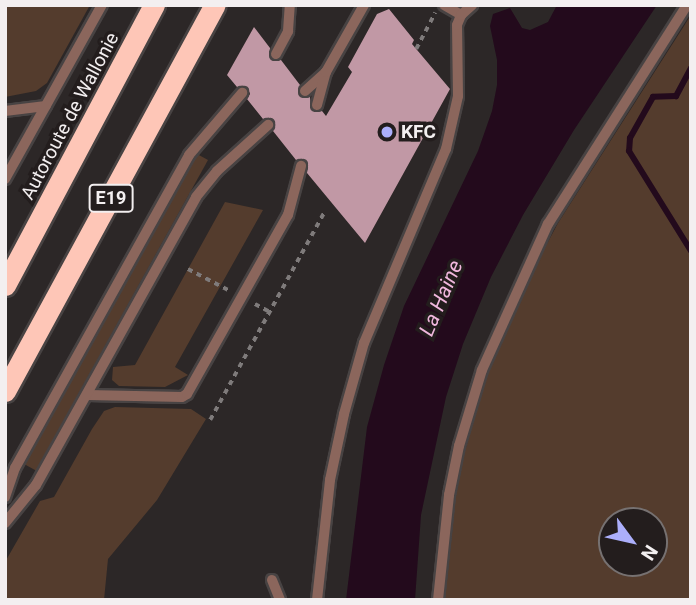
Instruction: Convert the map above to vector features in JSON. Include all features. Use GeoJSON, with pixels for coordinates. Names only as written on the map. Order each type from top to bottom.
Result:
{"type":"FeatureCollection","features":[{"type":"Feature","properties":{"kind":"highway","name":"Autoroute de Wallonie"},"geometry":{"type":"LineString","coordinates":[[5,285],[154,5]]}},
{"type":"Feature","properties":{"kind":"highway","name":"E19"},"geometry":{"type":"LineString","coordinates":[[5,391],[215,5]]}},
{"type":"Feature","properties":{"kind":"lane"},"geometry":{"type":"LineString","coordinates":[[5,179],[102,5]]}},
{"type":"Feature","properties":{"kind":"lane"},"geometry":{"type":"LineString","coordinates":[[276,54],[288,31],[290,5]]}},
{"type":"Feature","properties":{"kind":"lane"},"geometry":{"type":"LineString","coordinates":[[317,105],[326,72],[364,5]]}},
{"type":"Feature","properties":{"kind":"lane"},"geometry":{"type":"LineString","coordinates":[[317,600],[330,480],[364,343],[446,149],[454,120],[458,96],[457,25],[468,9],[441,5]]}},
{"type":"Feature","properties":{"kind":"lane"},"geometry":{"type":"LineString","coordinates":[[438,600],[449,495],[459,446],[482,370],[548,224],[687,5]]}},
{"type":"Feature","properties":{"kind":"lane"},"geometry":{"type":"LineString","coordinates":[[305,91],[326,72]]}},
{"type":"Feature","properties":{"kind":"lane"},"geometry":{"type":"LineString","coordinates":[[5,496],[15,468],[189,155],[242,93]]}},
{"type":"Feature","properties":{"kind":"lane"},"geometry":{"type":"LineString","coordinates":[[5,111],[46,106]]}},
{"type":"Feature","properties":{"kind":"lane"},"geometry":{"type":"LineString","coordinates":[[5,523],[36,485],[196,197],[217,171],[268,125]]}},
{"type":"Feature","properties":{"kind":"lane"},"geometry":{"type":"LineString","coordinates":[[88,395],[182,397],[187,394],[288,215],[302,166]]}},
{"type":"Feature","properties":{"kind":"lane"},"geometry":{"type":"LineString","coordinates":[[272,580],[280,600]]}},
{"type":"Feature","properties":{"kind":"path"},"geometry":{"type":"LineString","coordinates":[[416,49],[441,5]]}},
{"type":"Feature","properties":{"kind":"path"},"geometry":{"type":"LineString","coordinates":[[210,421],[325,211]]}},
{"type":"Feature","properties":{"kind":"shaded area"},"geometry":{"type":"Polygon","coordinates":[[[5,5],[90,5],[47,83],[36,91],[5,97],[5,5]]]}},
{"type":"Feature","properties":{"kind":"shaded area"},"geometry":{"type":"Polygon","coordinates":[[[691,15],[691,600],[443,600],[458,477],[485,378],[529,278],[558,223],[691,15]]]}},
{"type":"Feature","properties":{"kind":"shaded area"},"geometry":{"type":"Polygon","coordinates":[[[197,154],[208,160],[36,470],[25,464],[197,154]]]}},
{"type":"Feature","properties":{"kind":"shaded area"},"geometry":{"type":"Polygon","coordinates":[[[225,202],[263,210],[175,367],[188,375],[165,387],[119,386],[112,380],[113,367],[135,365],[225,202]]]}},
{"type":"Feature","properties":{"kind":"shaded area"},"geometry":{"type":"Polygon","coordinates":[[[115,407],[191,409],[206,419],[157,500],[108,559],[104,600],[5,600],[5,562],[40,501],[54,497],[104,411],[115,407]]]}},
{"type":"Feature","properties":{"kind":"water","name":"La Haine"},"geometry":{"type":"Polygon","coordinates":[[[557,5],[657,5],[574,130],[523,215],[491,277],[463,344],[446,397],[421,515],[415,600],[346,600],[367,427],[384,365],[404,306],[478,151],[492,111],[497,85],[497,60],[490,26],[493,14],[510,8],[522,28],[530,30],[548,22],[557,5]]]}},
{"type":"Feature","properties":{"kind":"building"},"geometry":{"type":"Polygon","coordinates":[[[389,9],[414,40],[412,44],[450,89],[365,243],[307,173],[307,161],[296,160],[273,131],[274,120],[263,119],[247,99],[250,94],[248,88],[237,87],[227,75],[254,27],[270,48],[270,59],[281,60],[300,85],[299,96],[310,97],[311,110],[322,111],[326,116],[352,72],[348,67],[377,14],[389,9]]]}},
{"type":"Feature","properties":{"kind":"waterway"},"geometry":{"type":"LineString","coordinates":[[691,68],[676,96],[653,97],[630,138],[629,151],[691,251]]}},
{"type":"Feature","properties":{"kind":"place","name":"KFC"},"geometry":{"type":"Point","coordinates":[387,132]}}]}
